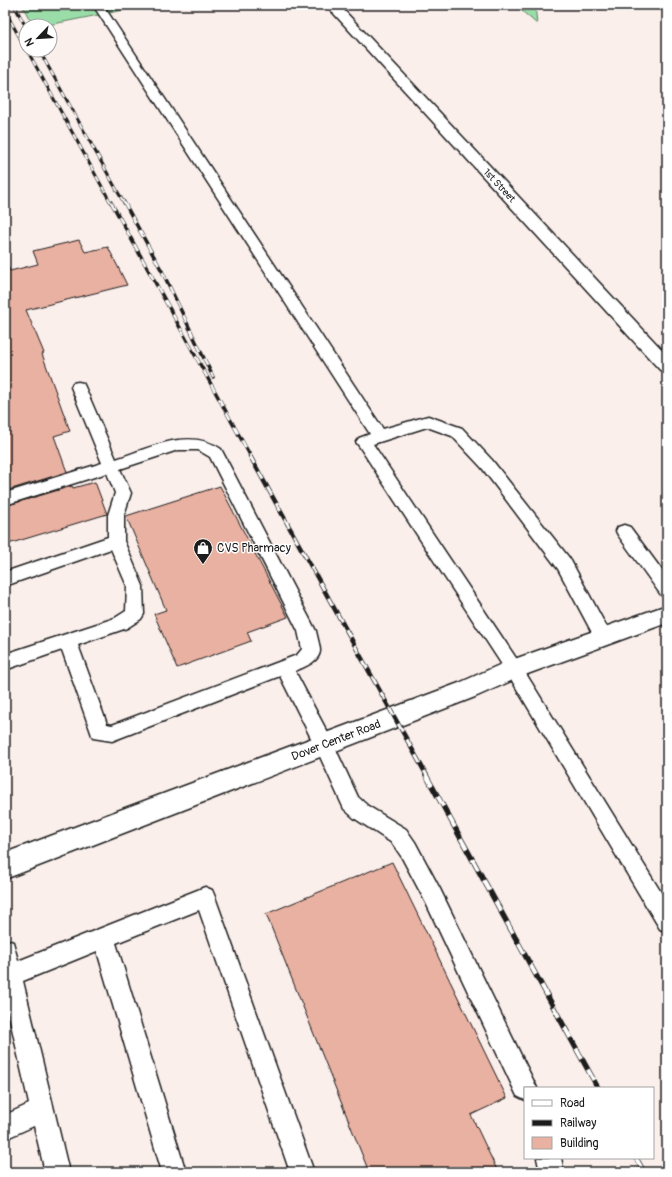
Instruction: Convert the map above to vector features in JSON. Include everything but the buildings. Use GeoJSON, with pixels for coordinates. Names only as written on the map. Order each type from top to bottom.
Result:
{"type":"FeatureCollection","features":[{"type":"Feature","properties":{"kind":"street","name":"1st Street"},"geometry":{"type":"LineString","coordinates":[[332,5],[667,366]]}},
{"type":"Feature","properties":{"kind":"street","name":"Dover Center Road"},"geometry":{"type":"LineString","coordinates":[[5,866],[467,690],[514,669],[667,614]]}},
{"type":"Feature","properties":{"kind":"lane"},"geometry":{"type":"LineString","coordinates":[[98,5],[379,436]]}},
{"type":"Feature","properties":{"kind":"lane"},"geometry":{"type":"LineString","coordinates":[[5,662],[121,623],[135,614],[135,586],[116,542],[116,516],[123,493],[78,387]]}},
{"type":"Feature","properties":{"kind":"lane"},"geometry":{"type":"LineString","coordinates":[[603,637],[564,564],[487,464],[457,432],[428,421],[364,442],[514,669],[667,922]]}},
{"type":"Feature","properties":{"kind":"lane"},"geometry":{"type":"LineString","coordinates":[[5,499],[178,445],[192,443],[210,448],[216,453],[307,631],[311,651],[302,660],[112,733],[100,732],[68,641]]}},
{"type":"Feature","properties":{"kind":"lane"},"geometry":{"type":"LineString","coordinates":[[624,531],[667,590]]}},
{"type":"Feature","properties":{"kind":"lane"},"geometry":{"type":"LineString","coordinates":[[5,579],[116,542]]}},
{"type":"Feature","properties":{"kind":"lane"},"geometry":{"type":"LineString","coordinates":[[284,667],[352,803],[361,812],[399,836],[408,849],[433,896],[525,1087]]}},
{"type":"Feature","properties":{"kind":"lane"},"geometry":{"type":"LineString","coordinates":[[8,976],[205,897],[302,1172]]}},
{"type":"Feature","properties":{"kind":"lane"},"geometry":{"type":"LineString","coordinates":[[104,937],[174,1172]]}},
{"type":"Feature","properties":{"kind":"lane"},"geometry":{"type":"LineString","coordinates":[[5,950],[8,976],[57,1172]]}},
{"type":"Feature","properties":{"kind":"lane"},"geometry":{"type":"LineString","coordinates":[[5,1127],[42,1110]]}},
{"type":"Feature","properties":{"kind":"lane"},"geometry":{"type":"LineString","coordinates":[[549,1159],[552,1172]]}},
{"type":"Feature","properties":{"kind":"green space"},"geometry":{"type":"Polygon","coordinates":[[[22,5],[149,5],[58,23],[58,18],[29,18],[22,5]]]}},
{"type":"Feature","properties":{"kind":"green space"},"geometry":{"type":"Polygon","coordinates":[[[515,5],[535,5],[537,24],[515,5]]]}},
{"type":"Feature","properties":{"kind":"railway"},"geometry":{"type":"LineString","coordinates":[[14,5],[21,18]]}},
{"type":"Feature","properties":{"kind":"railway"},"geometry":{"type":"LineString","coordinates":[[5,11],[18,35]]}},
{"type":"Feature","properties":{"kind":"railway"},"geometry":{"type":"LineString","coordinates":[[31,58],[111,203]]}},
{"type":"Feature","properties":{"kind":"railway"},"geometry":{"type":"LineString","coordinates":[[43,58],[124,203]]}},
{"type":"Feature","properties":{"kind":"railway"},"geometry":{"type":"LineString","coordinates":[[111,202],[251,457]]}},
{"type":"Feature","properties":{"kind":"railway"},"geometry":{"type":"LineString","coordinates":[[124,202],[162,271],[213,377]]}},
{"type":"Feature","properties":{"kind":"railway"},"geometry":{"type":"LineString","coordinates":[[250,456],[427,776]]}},
{"type":"Feature","properties":{"kind":"railway"},"geometry":{"type":"LineString","coordinates":[[426,775],[597,1087]]}},
{"type":"Feature","properties":{"kind":"railway"},"geometry":{"type":"LineString","coordinates":[[637,1159],[644,1172]]}},
{"type":"Feature","properties":{"kind":"place","name":"CVS Pharmacy"},"geometry":{"type":"Point","coordinates":[203,565]}}]}
